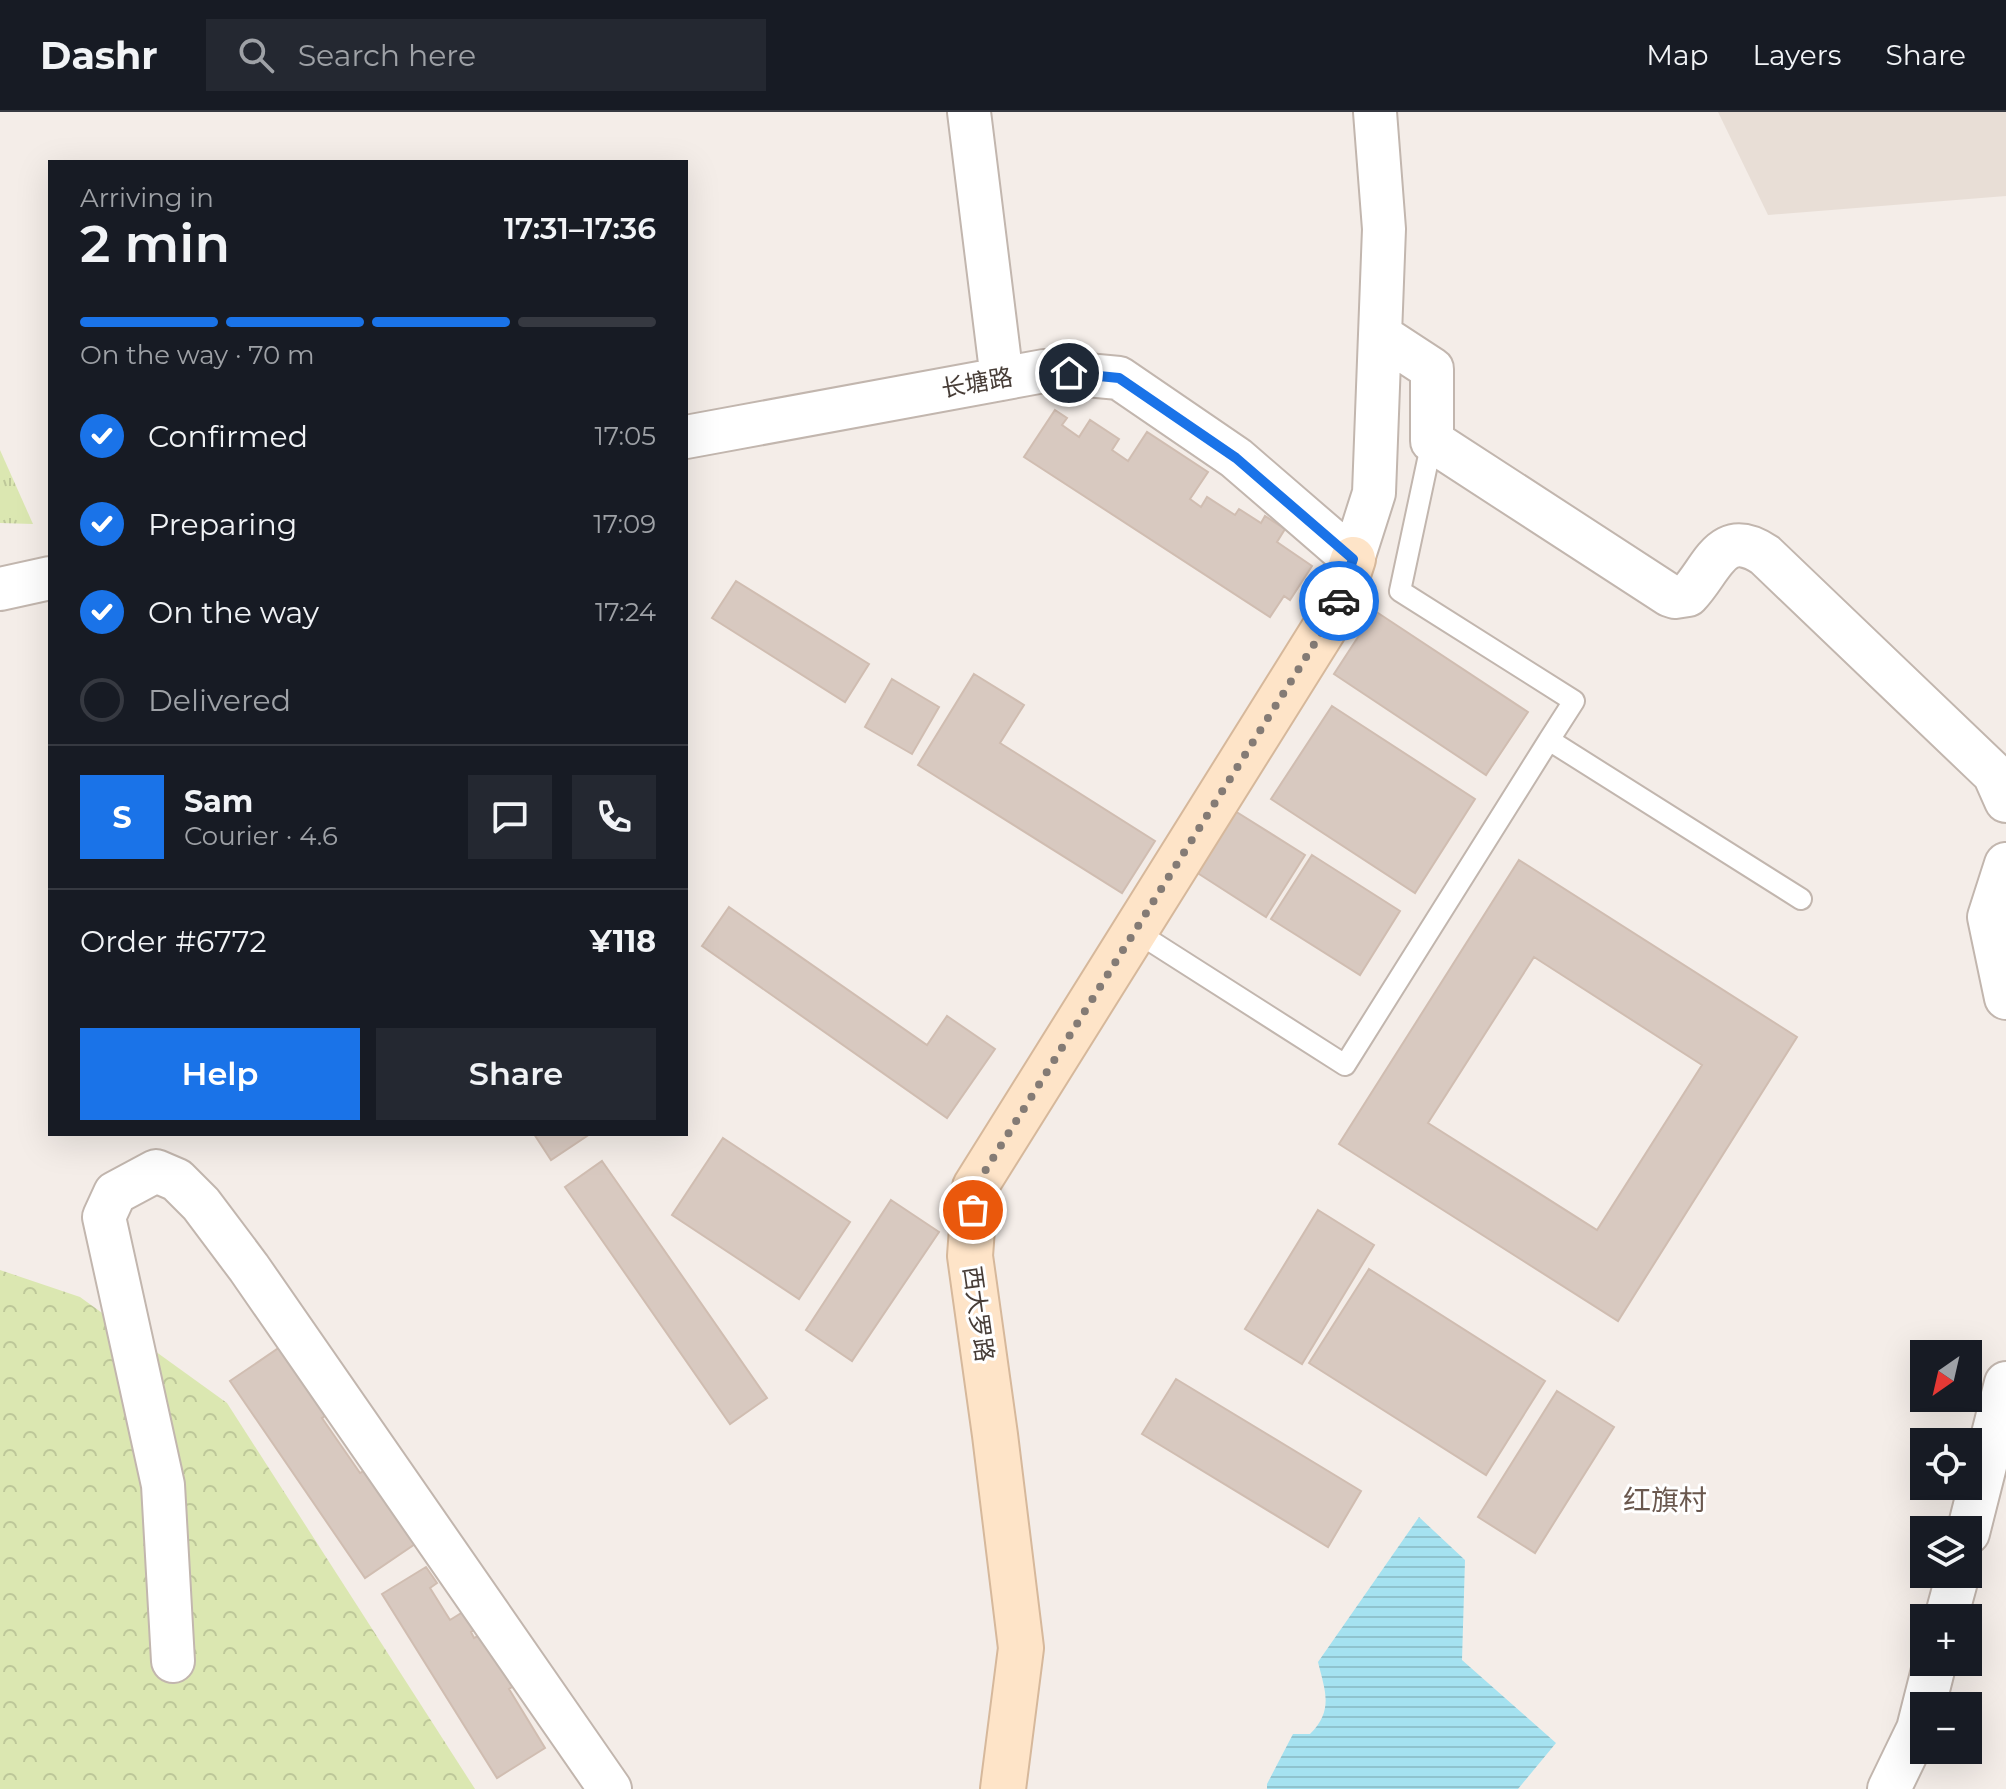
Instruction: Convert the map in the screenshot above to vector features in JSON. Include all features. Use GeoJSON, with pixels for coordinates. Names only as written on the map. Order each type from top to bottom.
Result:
{"type":"FeatureCollection","features":[{"type":"Feature","properties":{"kind":"street"},"geometry":{"type":"LineString","coordinates":[[969,112],[1002,379]]}},
{"type":"Feature","properties":{"kind":"street"},"geometry":{"type":"LineString","coordinates":[[1353,559],[1374,493],[1384,229],[1375,112]]}},
{"type":"Feature","properties":{"kind":"street"},"geometry":{"type":"LineString","coordinates":[[1380,335],[1432,369],[1432,441],[1669,595],[1688,595],[1725,548],[1740,544],[1756,549],[1994,774],[2006,801]]}},
{"type":"Feature","properties":{"kind":"street","name":"长塘路"},"geometry":{"type":"LineString","coordinates":[[688,437],[1044,371],[1119,378],[1236,458],[1353,559]]}},
{"type":"Feature","properties":{"kind":"street","name":"西大罗路"},"geometry":{"type":"LineString","coordinates":[[1003,1789],[1021,1648],[970,1256],[975,1187],[1337,608],[1353,559]]}},
{"type":"Feature","properties":{"kind":"street"},"geometry":{"type":"LineString","coordinates":[[0,589],[48,578]]}},
{"type":"Feature","properties":{"kind":"street"},"geometry":{"type":"LineString","coordinates":[[2006,864],[1989,917],[2006,998]]}},
{"type":"Feature","properties":{"kind":"street"},"geometry":{"type":"LineString","coordinates":[[173,1661],[163,1485],[104,1217],[115,1193],[156,1171],[177,1180],[201,1204],[249,1268],[610,1789]]}},
{"type":"Feature","properties":{"kind":"street"},"geometry":{"type":"LineString","coordinates":[[1972,1516],[2006,1383]]}},
{"type":"Feature","properties":{"kind":"street"},"geometry":{"type":"LineString","coordinates":[[1889,1789],[1918,1729],[1931,1676]]}},
{"type":"Feature","properties":{"kind":"lane"},"geometry":{"type":"LineString","coordinates":[[1135,931],[1345,1065],[1574,701],[1400,591],[1432,441]]}},
{"type":"Feature","properties":{"kind":"lane"},"geometry":{"type":"LineString","coordinates":[[1549,740],[1801,899]]}},
{"type":"Feature","properties":{"kind":"shaded area"},"geometry":{"type":"Polygon","coordinates":[[[1718,112],[2006,112],[2006,196],[1768,215],[1718,112]]]}},
{"type":"Feature","properties":{"kind":"green space"},"geometry":{"type":"Polygon","coordinates":[[[0,450],[33,524],[0,523],[0,450]]]}},
{"type":"Feature","properties":{"kind":"green space"},"geometry":{"type":"Polygon","coordinates":[[[0,1270],[80,1297],[227,1403],[475,1789],[0,1789],[0,1270]]]}},
{"type":"Feature","properties":{"kind":"water"},"geometry":{"type":"Polygon","coordinates":[[[1419,1517],[1465,1560],[1462,1660],[1556,1743],[1518,1789],[1267,1789],[1293,1734],[1310,1734],[1322,1717],[1326,1700],[1318,1662],[1419,1517]]]}},
{"type":"Feature","properties":{"kind":"building"},"geometry":{"type":"Polygon","coordinates":[[[1055,410],[1067,418],[1062,425],[1079,437],[1090,420],[1119,439],[1112,450],[1128,461],[1147,432],[1208,472],[1190,499],[1201,507],[1207,497],[1235,515],[1239,509],[1261,523],[1265,516],[1285,529],[1277,542],[1312,566],[1290,600],[1284,596],[1270,617],[1024,457],[1055,410]]]}},
{"type":"Feature","properties":{"kind":"building"},"geometry":{"type":"Polygon","coordinates":[[[736,581],[869,664],[845,702],[712,618],[736,581]]]}},
{"type":"Feature","properties":{"kind":"building"},"geometry":{"type":"Polygon","coordinates":[[[1375,611],[1528,712],[1486,775],[1334,674],[1375,611]]]}},
{"type":"Feature","properties":{"kind":"building"},"geometry":{"type":"Polygon","coordinates":[[[974,674],[1024,705],[1000,743],[1155,841],[1122,893],[918,765],[974,674]]]}},
{"type":"Feature","properties":{"kind":"building"},"geometry":{"type":"Polygon","coordinates":[[[892,679],[939,707],[912,754],[865,727],[892,679]]]}},
{"type":"Feature","properties":{"kind":"building"},"geometry":{"type":"Polygon","coordinates":[[[1332,706],[1475,799],[1415,893],[1271,799],[1332,706]]]}},
{"type":"Feature","properties":{"kind":"building"},"geometry":{"type":"Polygon","coordinates":[[[1235,811],[1305,855],[1266,917],[1196,872],[1235,811]]]}},
{"type":"Feature","properties":{"kind":"building"},"geometry":{"type":"Polygon","coordinates":[[[1312,855],[1400,911],[1360,975],[1271,919],[1312,855]]]}},
{"type":"Feature","properties":{"kind":"building"},"geometry":{"type":"Polygon","coordinates":[[[1519,860],[1797,1037],[1618,1321],[1339,1144],[1519,860]],[[1534,957],[1428,1123],[1597,1230],[1702,1065],[1534,957]]]}},
{"type":"Feature","properties":{"kind":"building"},"geometry":{"type":"Polygon","coordinates":[[[729,907],[927,1045],[947,1016],[995,1049],[947,1118],[702,946],[729,907]]]}},
{"type":"Feature","properties":{"kind":"building"},"geometry":{"type":"Polygon","coordinates":[[[535,1136],[587,1136],[551,1160],[535,1136]]]}},
{"type":"Feature","properties":{"kind":"building"},"geometry":{"type":"Polygon","coordinates":[[[723,1138],[850,1222],[799,1299],[672,1215],[723,1138]]]}},
{"type":"Feature","properties":{"kind":"building"},"geometry":{"type":"Polygon","coordinates":[[[602,1161],[767,1398],[730,1424],[565,1187],[602,1161]]]}},
{"type":"Feature","properties":{"kind":"building"},"geometry":{"type":"Polygon","coordinates":[[[891,1200],[939,1232],[852,1361],[806,1330],[891,1200]]]}},
{"type":"Feature","properties":{"kind":"building"},"geometry":{"type":"Polygon","coordinates":[[[1318,1210],[1374,1245],[1302,1364],[1245,1329],[1318,1210]]]}},
{"type":"Feature","properties":{"kind":"building"},"geometry":{"type":"Polygon","coordinates":[[[1369,1269],[1545,1381],[1486,1475],[1309,1363],[1369,1269]]]}},
{"type":"Feature","properties":{"kind":"building"},"geometry":{"type":"Polygon","coordinates":[[[283,1345],[330,1413],[322,1418],[360,1473],[367,1469],[418,1542],[365,1578],[230,1381],[283,1345]]]}},
{"type":"Feature","properties":{"kind":"building"},"geometry":{"type":"Polygon","coordinates":[[[1176,1379],[1361,1491],[1328,1547],[1142,1434],[1176,1379]]]}},
{"type":"Feature","properties":{"kind":"building"},"geometry":{"type":"Polygon","coordinates":[[[1557,1391],[1614,1427],[1535,1553],[1478,1517],[1557,1391]]]}},
{"type":"Feature","properties":{"kind":"building"},"geometry":{"type":"Polygon","coordinates":[[[426,1567],[437,1583],[430,1588],[450,1620],[471,1607],[482,1625],[471,1632],[474,1638],[490,1629],[523,1680],[509,1689],[545,1748],[497,1778],[382,1594],[426,1567]]]}},
{"type":"Feature","properties":{"kind":"way so far"},"geometry":{"type":"LineString","coordinates":[[973,1210],[975,1187],[1339,601]]}},
{"type":"Feature","properties":{"kind":"district","name":"红旗村"},"geometry":{"type":"Point","coordinates":[1665,1500]}},
{"type":"Feature","properties":{"kind":"route"},"geometry":{"type":"LineString","coordinates":[[1069,373],[1119,378],[1236,458],[1353,559],[1339,601]]}}]}
